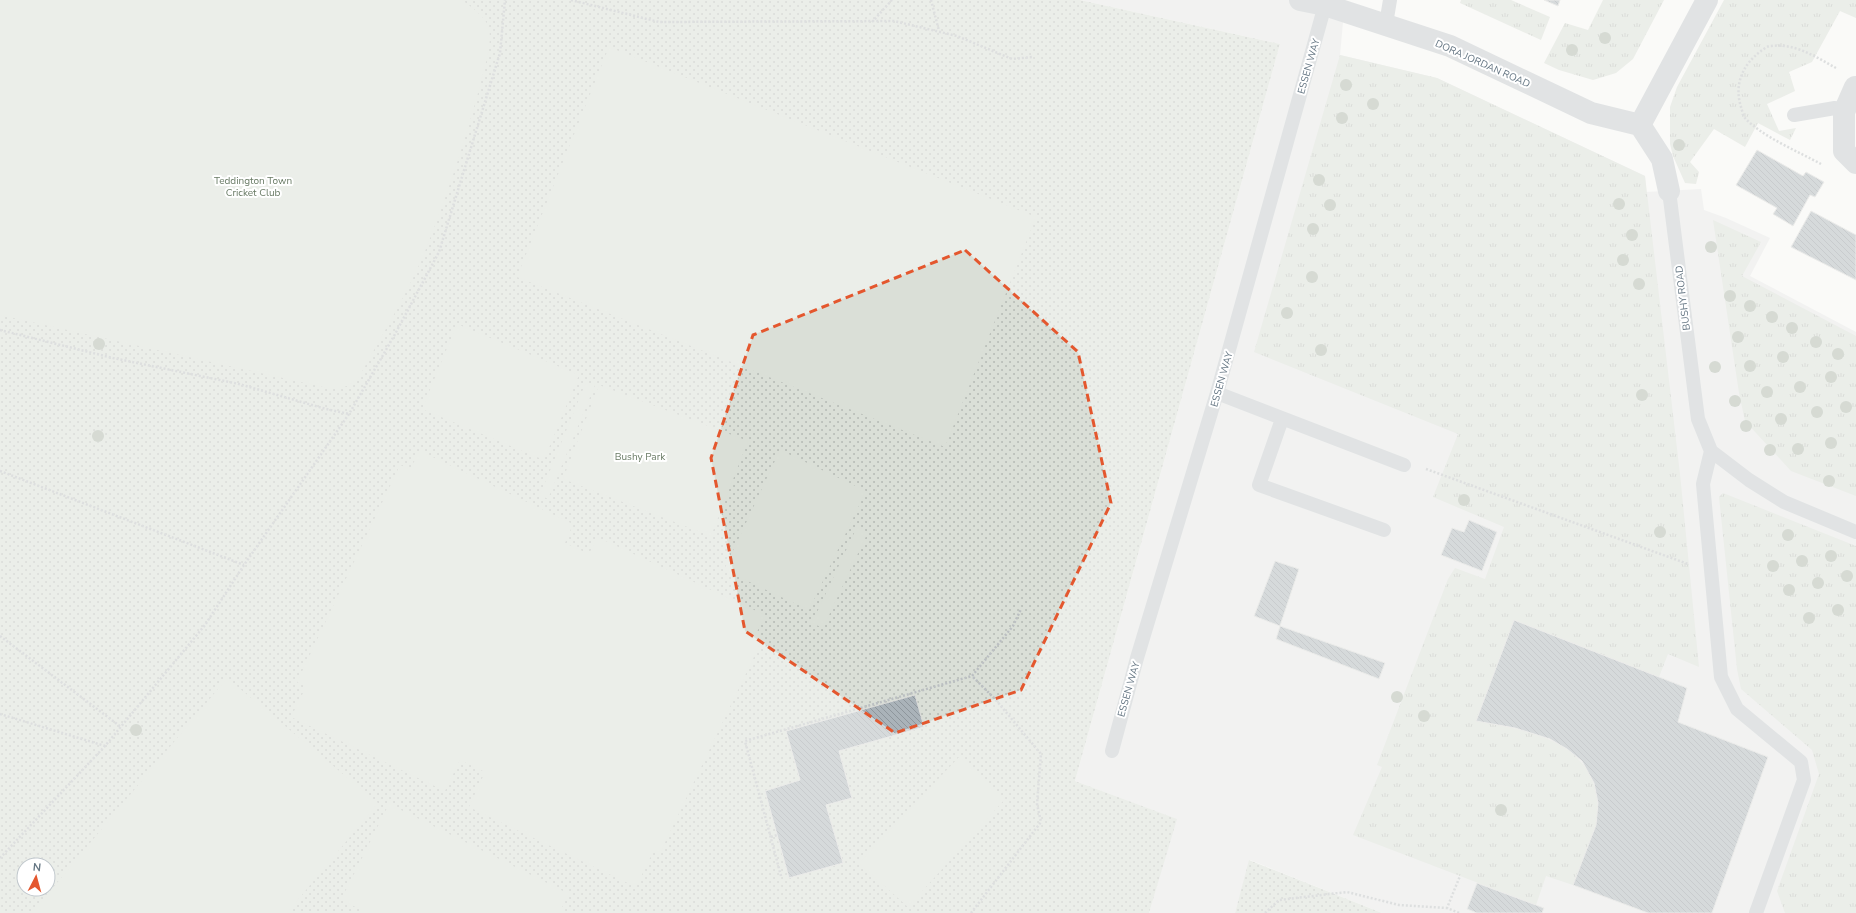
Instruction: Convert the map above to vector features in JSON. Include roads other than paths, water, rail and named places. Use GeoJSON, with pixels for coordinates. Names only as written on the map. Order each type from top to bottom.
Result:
{"type":"FeatureCollection","features":[{"type":"Feature","properties":{"kind":"street","name":"DORA JORDAN ROAD"},"geometry":{"type":"LineString","coordinates":[[1300,0],[1325,4],[1450,46],[1591,113],[1640,125]]}},
{"type":"Feature","properties":{"kind":"street"},"geometry":{"type":"LineString","coordinates":[[1640,125],[1707,0]]}},
{"type":"Feature","properties":{"kind":"street"},"geometry":{"type":"LineString","coordinates":[[1855,86],[1844,112],[1844,151],[1856,163]]}},
{"type":"Feature","properties":{"kind":"street","name":"BUSHY ROAD"},"geometry":{"type":"LineString","coordinates":[[1640,125],[1662,159],[1669,190]]}},
{"type":"Feature","properties":{"kind":"lane"},"geometry":{"type":"LineString","coordinates":[[1386,24],[1390,0]]}},
{"type":"Feature","properties":{"kind":"lane","name":"ESSEN WAY"},"geometry":{"type":"LineString","coordinates":[[1112,751],[1137,658],[1217,393],[1325,4]]}},
{"type":"Feature","properties":{"kind":"lane"},"geometry":{"type":"LineString","coordinates":[[1794,115],[1835,108],[1844,112]]}},
{"type":"Feature","properties":{"kind":"lane","name":"BUSHY ROAD"},"geometry":{"type":"LineString","coordinates":[[1669,190],[1693,392],[1698,419],[1711,451]]}},
{"type":"Feature","properties":{"kind":"lane"},"geometry":{"type":"LineString","coordinates":[[1217,393],[1404,466]]}},
{"type":"Feature","properties":{"kind":"lane"},"geometry":{"type":"LineString","coordinates":[[1282,419],[1259,485],[1384,530]]}},
{"type":"Feature","properties":{"kind":"lane"},"geometry":{"type":"LineString","coordinates":[[1756,913],[1804,780],[1801,762],[1736,709],[1721,677],[1703,484],[1711,451],[1750,480],[1784,502],[1856,532]]}},
{"type":"Feature","properties":{"kind":"park label","name":"Teddington Town Cricket Club"},"geometry":{"type":"Point","coordinates":[253,186]}},
{"type":"Feature","properties":{"kind":"park label","name":"Bushy Park"},"geometry":{"type":"Point","coordinates":[640,456]}}]}
